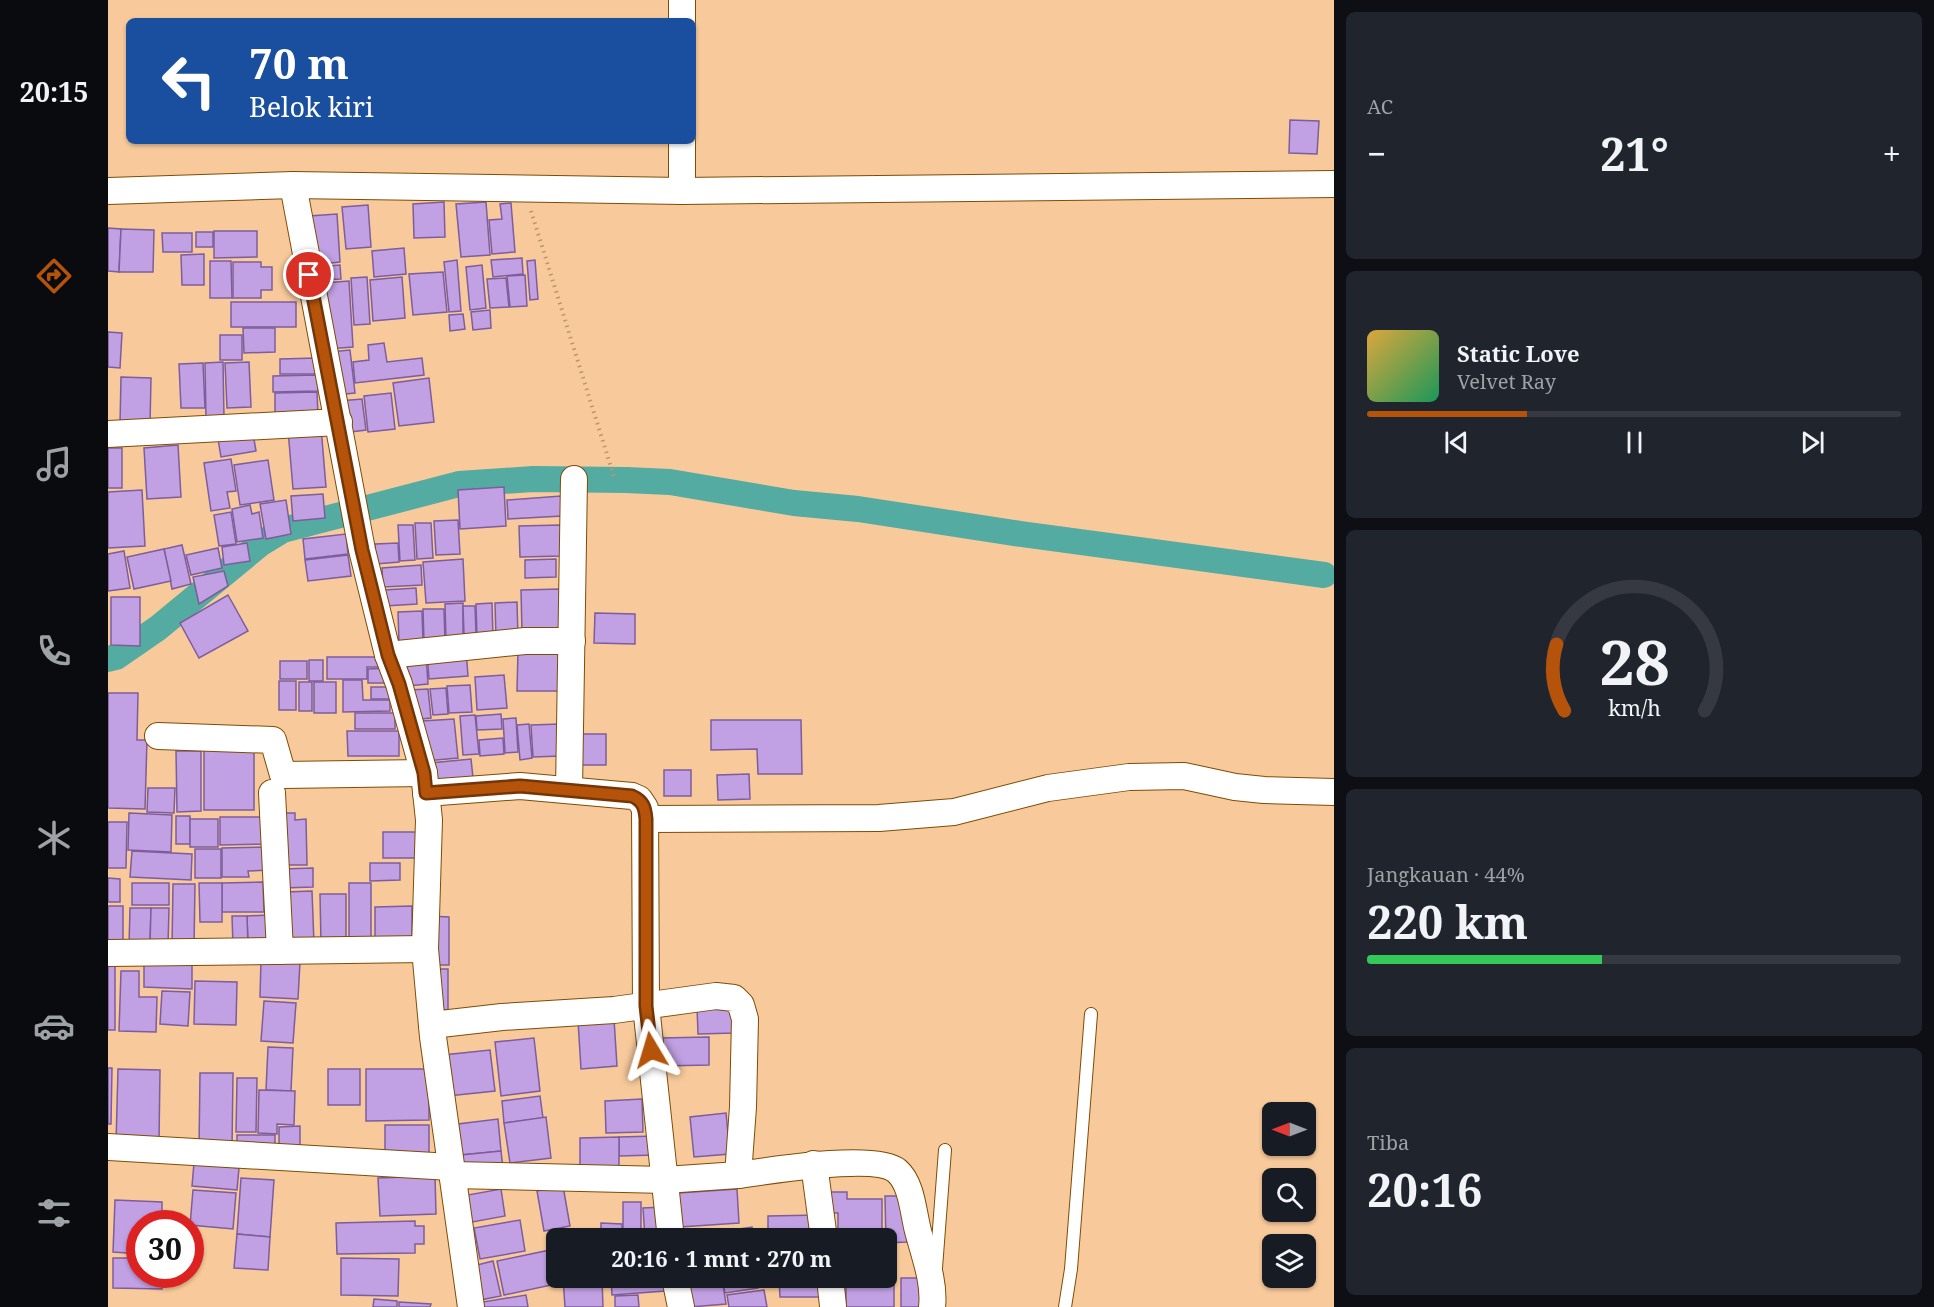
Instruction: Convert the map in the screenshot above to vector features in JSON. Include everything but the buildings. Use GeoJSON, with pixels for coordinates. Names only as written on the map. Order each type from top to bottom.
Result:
{"type":"FeatureCollection","features":[{"type":"Feature","properties":{"kind":"street"},"geometry":{"type":"LineString","coordinates":[[682,0],[682,18]]}},
{"type":"Feature","properties":{"kind":"street"},"geometry":{"type":"LineString","coordinates":[[682,144],[682,191]]}},
{"type":"Feature","properties":{"kind":"street"},"geometry":{"type":"LineString","coordinates":[[108,191],[293,185],[682,191],[1334,183]]}},
{"type":"Feature","properties":{"kind":"street"},"geometry":{"type":"LineString","coordinates":[[293,185],[362,550],[388,655],[399,684],[425,783],[429,820],[425,949],[432,1025],[471,1307]]}},
{"type":"Feature","properties":{"kind":"street"},"geometry":{"type":"LineString","coordinates":[[108,434],[339,422]]}},
{"type":"Feature","properties":{"kind":"street"},"geometry":{"type":"LineString","coordinates":[[568,790],[574,479]]}},
{"type":"Feature","properties":{"kind":"street"},"geometry":{"type":"LineString","coordinates":[[388,655],[525,641],[572,641]]}},
{"type":"Feature","properties":{"kind":"street"},"geometry":{"type":"LineString","coordinates":[[158,736],[273,740],[283,775],[371,772],[425,783],[520,786],[632,796],[639,799],[645,808],[646,819],[646,1006],[670,1228]]}},
{"type":"Feature","properties":{"kind":"street"},"geometry":{"type":"LineString","coordinates":[[646,819],[911,816],[954,812],[1048,788],[1129,777],[1184,776],[1234,787],[1334,792]]}},
{"type":"Feature","properties":{"kind":"street"},"geometry":{"type":"LineString","coordinates":[[272,793],[280,951]]}},
{"type":"Feature","properties":{"kind":"street"},"geometry":{"type":"LineString","coordinates":[[108,953],[425,949]]}},
{"type":"Feature","properties":{"kind":"street"},"geometry":{"type":"LineString","coordinates":[[432,1025],[646,1006],[716,996],[734,999],[741,1005],[745,1019],[743,1107],[738,1175]]}},
{"type":"Feature","properties":{"kind":"street"},"geometry":{"type":"LineString","coordinates":[[108,1147],[452,1171],[665,1179],[738,1175],[814,1164],[872,1164],[895,1170],[906,1183],[929,1272],[932,1304]]}},
{"type":"Feature","properties":{"kind":"street"},"geometry":{"type":"LineString","coordinates":[[814,1164],[823,1228]]}},
{"type":"Feature","properties":{"kind":"street"},"geometry":{"type":"LineString","coordinates":[[677,1288],[681,1307]]}},
{"type":"Feature","properties":{"kind":"street"},"geometry":{"type":"LineString","coordinates":[[831,1288],[833,1306]]}},
{"type":"Feature","properties":{"kind":"lane"},"geometry":{"type":"LineString","coordinates":[[1065,1307],[1071,1269],[1091,1014]]}},
{"type":"Feature","properties":{"kind":"lane"},"geometry":{"type":"LineString","coordinates":[[932,1304],[945,1150]]}},
{"type":"Feature","properties":{"kind":"path"},"geometry":{"type":"LineString","coordinates":[[524,189],[615,480]]}},
{"type":"Feature","properties":{"kind":"waterway"},"geometry":{"type":"LineString","coordinates":[[108,659],[116,657],[158,628],[260,544],[283,530],[459,484],[533,479],[670,482],[794,503],[858,509],[1021,534],[1324,575]]}},
{"type":"Feature","properties":{"kind":"route"},"geometry":{"type":"LineString","coordinates":[[309,275],[348,466],[362,550],[388,655],[399,684],[424,773],[426,793],[520,786],[632,796],[639,799],[645,808],[646,819],[646,1006],[651,1050]]}}]}
